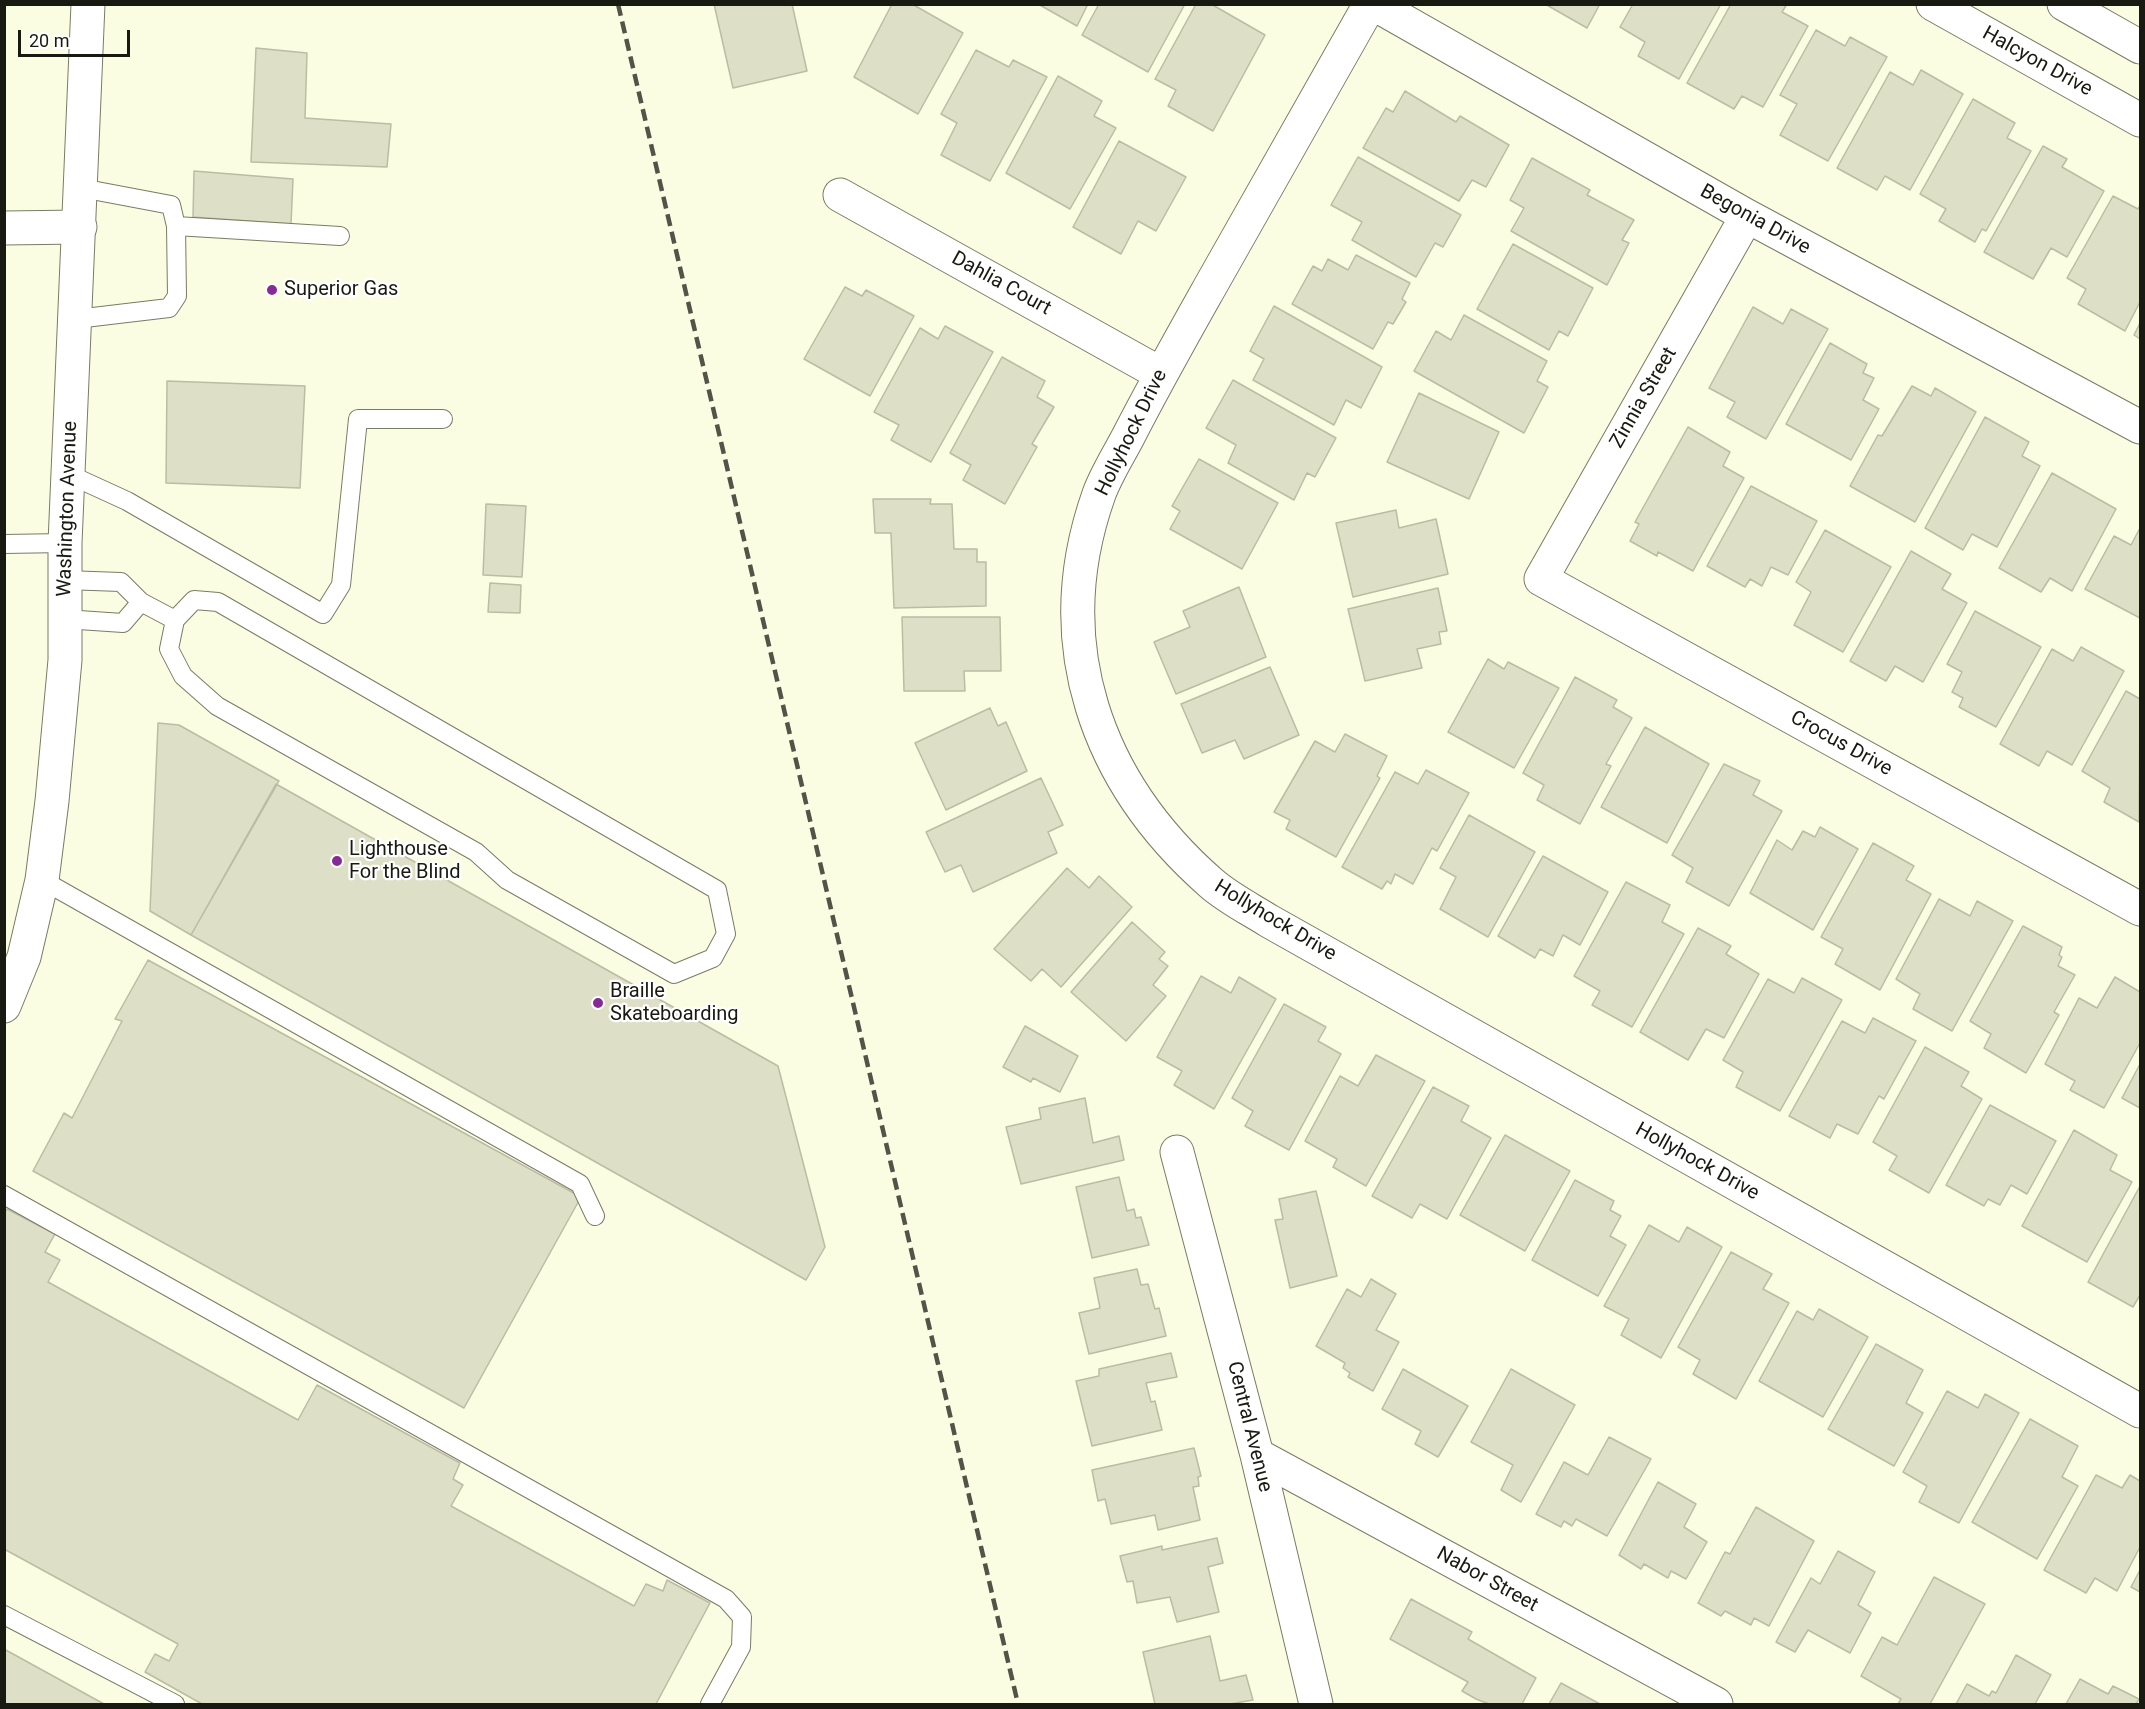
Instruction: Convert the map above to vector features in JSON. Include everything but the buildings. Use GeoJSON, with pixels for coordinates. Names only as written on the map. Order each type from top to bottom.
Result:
{"type":"FeatureCollection","features":[{"type":"Feature","properties":{"kind":"street","name":"Washington Avenue"},"geometry":{"type":"LineString","coordinates":[[4,1006],[24,957],[42,880],[65,660],[65,543],[80,227],[87,4]]}},
{"type":"Feature","properties":{"kind":"street","name":"Begonia Drive"},"geometry":{"type":"LineString","coordinates":[[1372,4],[1747,216],[2140,427]]}},
{"type":"Feature","properties":{"kind":"street","name":"Hollyhock Drive"},"geometry":{"type":"LineString","coordinates":[[1372,4],[1161,374],[1099,494],[1083,557],[1077,621],[1084,678],[1100,736],[1123,782],[1163,833],[1212,884],[1269,921],[2140,1412]]}},
{"type":"Feature","properties":{"kind":"street","name":"Halcyon Drive"},"geometry":{"type":"LineString","coordinates":[[1933,4],[2140,120]]}},
{"type":"Feature","properties":{"kind":"street"},"geometry":{"type":"LineString","coordinates":[[2064,4],[2140,47]]}},
{"type":"Feature","properties":{"kind":"street","name":"Dahlia Court"},"geometry":{"type":"LineString","coordinates":[[840,195],[1161,374]]}},
{"type":"Feature","properties":{"kind":"street","name":"Zinnia Street"},"geometry":{"type":"LineString","coordinates":[[1541,579],[1747,216]]}},
{"type":"Feature","properties":{"kind":"street"},"geometry":{"type":"LineString","coordinates":[[4,228],[80,227]]}},
{"type":"Feature","properties":{"kind":"street","name":"Crocus Drive"},"geometry":{"type":"LineString","coordinates":[[1541,579],[2140,909]]}},
{"type":"Feature","properties":{"kind":"street","name":"Central Avenue"},"geometry":{"type":"LineString","coordinates":[[1178,1152],[1257,1455],[1316,1704]]}},
{"type":"Feature","properties":{"kind":"street","name":"Nabor Street"},"geometry":{"type":"LineString","coordinates":[[1257,1455],[1716,1704]]}},
{"type":"Feature","properties":{"kind":"lane"},"geometry":{"type":"LineString","coordinates":[[76,319],[169,308],[177,296],[176,226],[171,205],[81,189]]}},
{"type":"Feature","properties":{"kind":"lane"},"geometry":{"type":"LineString","coordinates":[[176,226],[340,236]]}},
{"type":"Feature","properties":{"kind":"lane"},"geometry":{"type":"LineString","coordinates":[[68,474],[127,501],[323,614],[340,585],[358,419],[443,419]]}},
{"type":"Feature","properties":{"kind":"lane"},"geometry":{"type":"LineString","coordinates":[[4,544],[65,543]]}},
{"type":"Feature","properties":{"kind":"lane"},"geometry":{"type":"LineString","coordinates":[[65,580],[122,582],[141,602],[175,620]]}},
{"type":"Feature","properties":{"kind":"lane"},"geometry":{"type":"LineString","coordinates":[[194,600],[218,602],[717,890],[726,934],[713,958],[675,974],[507,880],[476,852],[217,706],[183,676],[169,649],[175,620],[194,600]]}},
{"type":"Feature","properties":{"kind":"lane"},"geometry":{"type":"LineString","coordinates":[[64,619],[123,623],[141,602]]}},
{"type":"Feature","properties":{"kind":"lane"},"geometry":{"type":"LineString","coordinates":[[42,880],[580,1184],[595,1216]]}},
{"type":"Feature","properties":{"kind":"lane"},"geometry":{"type":"LineString","coordinates":[[4,1195],[726,1599],[742,1617],[741,1647],[710,1704]]}},
{"type":"Feature","properties":{"kind":"lane"},"geometry":{"type":"LineString","coordinates":[[4,1615],[175,1704]]}},
{"type":"Feature","properties":{"kind":"railway"},"geometry":{"type":"LineString","coordinates":[[618,4],[1018,1704]]}},
{"type":"Feature","properties":{"kind":"place","name":"Superior Gas"},"geometry":{"type":"Point","coordinates":[272,290]}},
{"type":"Feature","properties":{"kind":"place","name":"Lighthouse For the Blind"},"geometry":{"type":"Point","coordinates":[337,861]}},
{"type":"Feature","properties":{"kind":"place","name":"Braille Skateboarding"},"geometry":{"type":"Point","coordinates":[598,1003]}}]}
